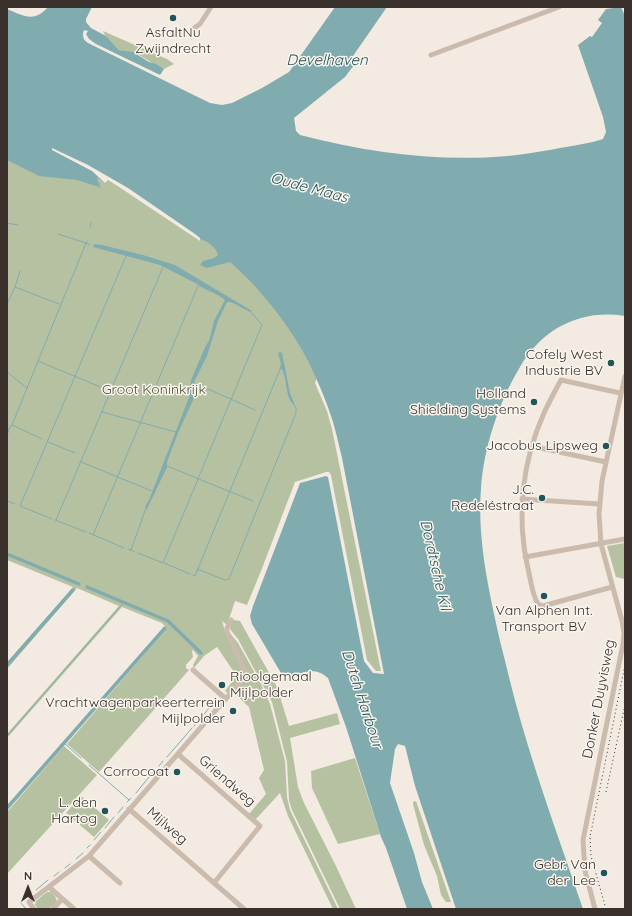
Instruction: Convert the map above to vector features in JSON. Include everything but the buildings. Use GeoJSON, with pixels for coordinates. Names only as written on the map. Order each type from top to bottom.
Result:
{"type":"FeatureCollection","features":[{"type":"Feature","properties":{"kind":"street"},"geometry":{"type":"LineString","coordinates":[[194,29],[200,24],[211,7]]}},
{"type":"Feature","properties":{"kind":"street"},"geometry":{"type":"LineString","coordinates":[[431,55],[559,7]]}},
{"type":"Feature","properties":{"kind":"street","name":"Donker Duyvisweg"},"geometry":{"type":"LineString","coordinates":[[595,909],[585,871],[583,848],[586,824],[624,633],[601,544],[599,504],[620,393],[625,376]]}},
{"type":"Feature","properties":{"kind":"street"},"geometry":{"type":"LineString","coordinates":[[612,587],[540,606],[536,602],[526,557],[522,527],[522,499],[524,478],[531,446],[544,412],[561,380],[620,393]]}},
{"type":"Feature","properties":{"kind":"street"},"geometry":{"type":"LineString","coordinates":[[531,446],[606,462]]}},
{"type":"Feature","properties":{"kind":"street"},"geometry":{"type":"LineString","coordinates":[[522,499],[599,504]]}},
{"type":"Feature","properties":{"kind":"street"},"geometry":{"type":"LineString","coordinates":[[526,557],[625,539]]}},
{"type":"Feature","properties":{"kind":"street","name":"Griendweg"},"geometry":{"type":"LineString","coordinates":[[129,809],[243,679],[245,673],[227,632],[230,620]]}},
{"type":"Feature","properties":{"kind":"street"},"geometry":{"type":"LineString","coordinates":[[193,670],[226,699]]}},
{"type":"Feature","properties":{"kind":"street","name":"Griendweg"},"geometry":{"type":"LineString","coordinates":[[178,754],[260,826],[214,883]]}},
{"type":"Feature","properties":{"kind":"street","name":"Mijlweg"},"geometry":{"type":"LineString","coordinates":[[34,909],[29,902],[89,856],[129,809],[244,909]]}},
{"type":"Feature","properties":{"kind":"street"},"geometry":{"type":"LineString","coordinates":[[89,856],[120,883]]}},
{"type":"Feature","properties":{"kind":"street"},"geometry":{"type":"LineString","coordinates":[[49,887],[74,909]]}},
{"type":"Feature","properties":{"kind":"street"},"geometry":{"type":"LineString","coordinates":[[53,909],[62,899]]}},
{"type":"Feature","properties":{"kind":"green space"},"geometry":{"type":"Polygon","coordinates":[[[103,31],[167,59],[174,64],[162,69],[139,55],[119,50],[103,31]]]}},
{"type":"Feature","properties":{"kind":"green space","name":"Groot Koninkrijk"},"geometry":{"type":"Polygon","coordinates":[[[7,122],[61,148],[229,256],[281,311],[317,378],[315,383],[327,411],[332,429],[381,671],[376,671],[367,660],[331,475],[329,472],[326,472],[295,482],[247,605],[235,601],[227,625],[222,621],[243,671],[242,677],[228,693],[225,691],[234,679],[234,672],[217,647],[204,656],[194,668],[193,665],[198,656],[193,650],[193,657],[186,665],[186,668],[189,670],[99,772],[67,744],[167,628],[162,623],[122,607],[7,738],[7,734],[119,606],[77,588],[7,669],[7,663],[73,587],[7,560],[7,122]]]}},
{"type":"Feature","properties":{"kind":"green space"},"geometry":{"type":"Polygon","coordinates":[[[625,543],[625,579],[616,577],[607,546],[625,543]]]}},
{"type":"Feature","properties":{"kind":"green space"},"geometry":{"type":"Polygon","coordinates":[[[234,620],[240,621],[277,687],[289,726],[337,713],[340,724],[290,738],[298,787],[304,803],[356,909],[340,909],[292,810],[289,800],[287,762],[272,702],[238,639],[230,629],[231,622],[234,620]]]}},
{"type":"Feature","properties":{"kind":"green space"},"geometry":{"type":"Polygon","coordinates":[[[229,632],[238,643],[261,684],[270,704],[285,761],[287,797],[290,810],[338,909],[333,909],[288,816],[280,793],[255,820],[249,814],[266,794],[259,778],[264,770],[249,707],[234,693],[246,677],[229,632]]]}},
{"type":"Feature","properties":{"kind":"green space"},"geometry":{"type":"Polygon","coordinates":[[[64,746],[97,775],[7,874],[7,812],[64,746]]]}},
{"type":"Feature","properties":{"kind":"green space"},"geometry":{"type":"Polygon","coordinates":[[[355,758],[380,834],[338,844],[312,788],[311,771],[355,758]]]}},
{"type":"Feature","properties":{"kind":"green space"},"geometry":{"type":"Polygon","coordinates":[[[81,796],[109,820],[94,837],[66,813],[81,796]]]}},
{"type":"Feature","properties":{"kind":"green space"},"geometry":{"type":"Polygon","coordinates":[[[416,801],[451,902],[446,902],[441,895],[437,876],[424,845],[413,804],[413,802],[416,801]]]}},
{"type":"Feature","properties":{"kind":"green space"},"geometry":{"type":"Polygon","coordinates":[[[47,892],[51,892],[57,901],[49,908],[38,909],[35,905],[36,901],[47,892]]]}},
{"type":"Feature","properties":{"kind":"water"},"geometry":{"type":"Polygon","coordinates":[[[48,7],[92,7],[86,19],[86,22],[91,28],[106,36],[119,50],[133,52],[164,69],[160,75],[96,44],[89,39],[86,34],[88,31],[84,30],[83,37],[86,42],[210,103],[222,105],[232,103],[289,72],[335,7],[387,7],[353,56],[354,65],[345,77],[294,118],[296,131],[300,135],[352,147],[378,151],[430,157],[482,158],[519,155],[551,150],[603,139],[606,132],[603,117],[578,45],[590,36],[592,37],[602,23],[598,20],[606,9],[621,7],[625,16],[625,316],[593,316],[565,324],[552,332],[529,353],[505,395],[489,440],[485,456],[480,507],[482,546],[488,584],[515,702],[543,793],[583,909],[456,909],[415,786],[405,746],[398,744],[395,749],[390,783],[414,853],[422,882],[433,909],[407,909],[381,837],[346,727],[328,678],[322,673],[316,671],[287,675],[281,673],[252,624],[250,616],[300,483],[326,476],[328,477],[364,661],[373,673],[384,674],[342,458],[333,422],[323,395],[310,365],[294,336],[275,309],[252,283],[230,262],[207,268],[200,265],[203,261],[214,258],[218,255],[216,250],[206,241],[200,239],[200,241],[169,219],[108,180],[105,183],[97,177],[99,187],[77,180],[39,176],[7,160],[7,9],[24,16],[33,17],[43,12],[48,7]]]}},
{"type":"Feature","properties":{"kind":"water"},"geometry":{"type":"Polygon","coordinates":[[[94,244],[143,255],[175,265],[252,311],[250,312],[231,302],[227,302],[218,321],[207,356],[194,382],[194,398],[178,433],[167,462],[167,467],[147,509],[145,508],[146,505],[188,400],[191,380],[209,341],[214,321],[225,300],[160,265],[93,247],[94,244]]]}},
{"type":"Feature","properties":{"kind":"water"},"geometry":{"type":"Polygon","coordinates":[[[278,353],[282,353],[293,404],[288,396],[284,375],[280,367],[281,364],[278,353]]]}},
{"type":"Feature","properties":{"kind":"pier"},"geometry":{"type":"Polygon","coordinates":[[[52,148],[88,165],[128,188],[195,234],[200,238],[200,241],[108,180],[105,183],[92,171],[52,150],[52,148]]]}},
{"type":"Feature","properties":{"kind":"waterway"},"geometry":{"type":"LineString","coordinates":[[99,183],[100,188]]}},
{"type":"Feature","properties":{"kind":"waterway"},"geometry":{"type":"LineString","coordinates":[[7,223],[18,225]]}},
{"type":"Feature","properties":{"kind":"waterway"},"geometry":{"type":"LineString","coordinates":[[90,227],[91,223]]}},
{"type":"Feature","properties":{"kind":"waterway"},"geometry":{"type":"LineString","coordinates":[[12,425],[86,243],[58,234]]}},
{"type":"Feature","properties":{"kind":"waterway"},"geometry":{"type":"LineString","coordinates":[[87,241],[86,243],[90,245]]}},
{"type":"Feature","properties":{"kind":"waterway"},"geometry":{"type":"LineString","coordinates":[[52,519],[20,506],[126,256]]}},
{"type":"Feature","properties":{"kind":"waterway"},"geometry":{"type":"LineString","coordinates":[[56,520],[163,267]]}},
{"type":"Feature","properties":{"kind":"waterway"},"geometry":{"type":"LineString","coordinates":[[7,304],[15,287],[20,271]]}},
{"type":"Feature","properties":{"kind":"waterway"},"geometry":{"type":"LineString","coordinates":[[93,535],[198,286]]}},
{"type":"Feature","properties":{"kind":"waterway"},"geometry":{"type":"LineString","coordinates":[[15,287],[59,304]]}},
{"type":"Feature","properties":{"kind":"waterway"},"geometry":{"type":"LineString","coordinates":[[138,553],[163,563],[262,325],[251,312]]}},
{"type":"Feature","properties":{"kind":"waterway"},"geometry":{"type":"LineString","coordinates":[[38,361],[110,391]]}},
{"type":"Feature","properties":{"kind":"waterway"},"geometry":{"type":"LineString","coordinates":[[193,575],[195,576],[281,367]]}},
{"type":"Feature","properties":{"kind":"waterway"},"geometry":{"type":"LineString","coordinates":[[7,372],[27,388]]}},
{"type":"Feature","properties":{"kind":"waterway"},"geometry":{"type":"LineString","coordinates":[[192,382],[201,386]]}},
{"type":"Feature","properties":{"kind":"waterway"},"geometry":{"type":"LineString","coordinates":[[206,388],[255,410]]}},
{"type":"Feature","properties":{"kind":"waterway"},"geometry":{"type":"LineString","coordinates":[[197,569],[225,580],[229,579],[296,413],[296,408],[293,403]]}},
{"type":"Feature","properties":{"kind":"waterway"},"geometry":{"type":"LineString","coordinates":[[102,412],[176,432]]}},
{"type":"Feature","properties":{"kind":"waterway"},"geometry":{"type":"LineString","coordinates":[[7,428],[9,429],[12,425],[42,439]]}},
{"type":"Feature","properties":{"kind":"waterway"},"geometry":{"type":"LineString","coordinates":[[7,435],[9,430]]}},
{"type":"Feature","properties":{"kind":"waterway"},"geometry":{"type":"LineString","coordinates":[[48,442],[75,453]]}},
{"type":"Feature","properties":{"kind":"waterway"},"geometry":{"type":"LineString","coordinates":[[81,462],[152,491]]}},
{"type":"Feature","properties":{"kind":"waterway"},"geometry":{"type":"LineString","coordinates":[[167,466],[253,501]]}},
{"type":"Feature","properties":{"kind":"waterway"},"geometry":{"type":"LineString","coordinates":[[7,501],[15,504]]}},
{"type":"Feature","properties":{"kind":"waterway"},"geometry":{"type":"LineString","coordinates":[[131,550],[146,508]]}},
{"type":"Feature","properties":{"kind":"waterway"},"geometry":{"type":"LineString","coordinates":[[55,520],[86,532]]}},
{"type":"Feature","properties":{"kind":"waterway"},"geometry":{"type":"LineString","coordinates":[[89,533],[124,548]]}},
{"type":"Feature","properties":{"kind":"waterway"},"geometry":{"type":"LineString","coordinates":[[128,549],[135,552]]}},
{"type":"Feature","properties":{"kind":"waterway"},"geometry":{"type":"LineString","coordinates":[[7,554],[79,584]]}},
{"type":"Feature","properties":{"kind":"waterway"},"geometry":{"type":"LineString","coordinates":[[164,563],[190,574]]}},
{"type":"Feature","properties":{"kind":"waterway"},"geometry":{"type":"LineString","coordinates":[[87,587],[168,621],[201,653]]}},
{"type":"Feature","properties":{"kind":"waterway"},"geometry":{"type":"LineString","coordinates":[[7,665],[73,590]]}},
{"type":"Feature","properties":{"kind":"waterway"},"geometry":{"type":"LineString","coordinates":[[7,736],[124,602]]}},
{"type":"Feature","properties":{"kind":"waterway"},"geometry":{"type":"LineString","coordinates":[[7,808],[165,628]]}},
{"type":"Feature","properties":{"kind":"waterway"},"geometry":{"type":"LineString","coordinates":[[194,726],[215,701]]}},
{"type":"Feature","properties":{"kind":"waterway"},"geometry":{"type":"LineString","coordinates":[[167,757],[192,728]]}},
{"type":"Feature","properties":{"kind":"waterway"},"geometry":{"type":"LineString","coordinates":[[64,743],[81,758]]}},
{"type":"Feature","properties":{"kind":"waterway"},"geometry":{"type":"LineString","coordinates":[[159,766],[163,761]]}},
{"type":"Feature","properties":{"kind":"waterway"},"geometry":{"type":"LineString","coordinates":[[89,765],[129,800]]}},
{"type":"Feature","properties":{"kind":"waterway"},"geometry":{"type":"LineString","coordinates":[[136,793],[154,771]]}},
{"type":"Feature","properties":{"kind":"waterway"},"geometry":{"type":"LineString","coordinates":[[127,802],[131,798]]}},
{"type":"Feature","properties":{"kind":"waterway"},"geometry":{"type":"LineString","coordinates":[[118,813],[123,807]]}},
{"type":"Feature","properties":{"kind":"waterway"},"geometry":{"type":"LineString","coordinates":[[105,828],[114,817]]}},
{"type":"Feature","properties":{"kind":"waterway"},"geometry":{"type":"LineString","coordinates":[[94,840],[101,832]]}},
{"type":"Feature","properties":{"kind":"waterway"},"geometry":{"type":"LineString","coordinates":[[87,848],[90,845]]}},
{"type":"Feature","properties":{"kind":"waterway"},"geometry":{"type":"LineString","coordinates":[[76,859],[83,853]]}},
{"type":"Feature","properties":{"kind":"waterway"},"geometry":{"type":"LineString","coordinates":[[65,868],[70,864]]}},
{"type":"Feature","properties":{"kind":"waterway"},"geometry":{"type":"LineString","coordinates":[[54,876],[59,872]]}},
{"type":"Feature","properties":{"kind":"waterway"},"geometry":{"type":"LineString","coordinates":[[36,890],[48,880]]}},
{"type":"Feature","properties":{"kind":"waterway"},"geometry":{"type":"LineString","coordinates":[[26,895],[31,892]]}},
{"type":"Feature","properties":{"kind":"waterway"},"geometry":{"type":"LineString","coordinates":[[21,903],[26,909]]}},
{"type":"Feature","properties":{"kind":"railway"},"geometry":{"type":"LineString","coordinates":[[606,909],[591,856],[590,837],[625,665]]}},
{"type":"Feature","properties":{"kind":"railway"},"geometry":{"type":"LineString","coordinates":[[606,792],[625,705]]}},
{"type":"Feature","properties":{"kind":"place","name":"AsfaltNu Zwijndrecht"},"geometry":{"type":"Point","coordinates":[173,18]}},
{"type":"Feature","properties":{"kind":"place","name":"Cofely West Industrie BV"},"geometry":{"type":"Point","coordinates":[611,363]}},
{"type":"Feature","properties":{"kind":"place","name":"Holland Shielding Systems"},"geometry":{"type":"Point","coordinates":[534,402]}},
{"type":"Feature","properties":{"kind":"place","name":"Jacobus Lipsweg"},"geometry":{"type":"Point","coordinates":[606,446]}},
{"type":"Feature","properties":{"kind":"place","name":"J.C. Redeléstraat"},"geometry":{"type":"Point","coordinates":[542,498]}},
{"type":"Feature","properties":{"kind":"place","name":"Van Alphen Int. Transport BV"},"geometry":{"type":"Point","coordinates":[544,596]}},
{"type":"Feature","properties":{"kind":"place","name":"Rioolgemaal Mijlpolder"},"geometry":{"type":"Point","coordinates":[222,685]}},
{"type":"Feature","properties":{"kind":"place","name":"Vrachtwagenparkeerterrein Mijlpolder"},"geometry":{"type":"Point","coordinates":[233,711]}},
{"type":"Feature","properties":{"kind":"place","name":"Corrocoat"},"geometry":{"type":"Point","coordinates":[177,772]}},
{"type":"Feature","properties":{"kind":"place","name":"L. den Hartog"},"geometry":{"type":"Point","coordinates":[105,811]}},
{"type":"Feature","properties":{"kind":"place","name":"Gebr. Van der Lee"},"geometry":{"type":"Point","coordinates":[604,873]}},
{"type":"Feature","properties":{"kind":"water label","name":"Develhaven"},"geometry":{"type":"Point","coordinates":[327,60]}},
{"type":"Feature","properties":{"kind":"water label","name":"Oude Maas"},"geometry":{"type":"Point","coordinates":[309,188]}},
{"type":"Feature","properties":{"kind":"water label","name":"Dordtsche Kil"},"geometry":{"type":"Point","coordinates":[435,565]}},
{"type":"Feature","properties":{"kind":"water label","name":"Dutch Harbour"},"geometry":{"type":"Point","coordinates":[362,699]}}]}
